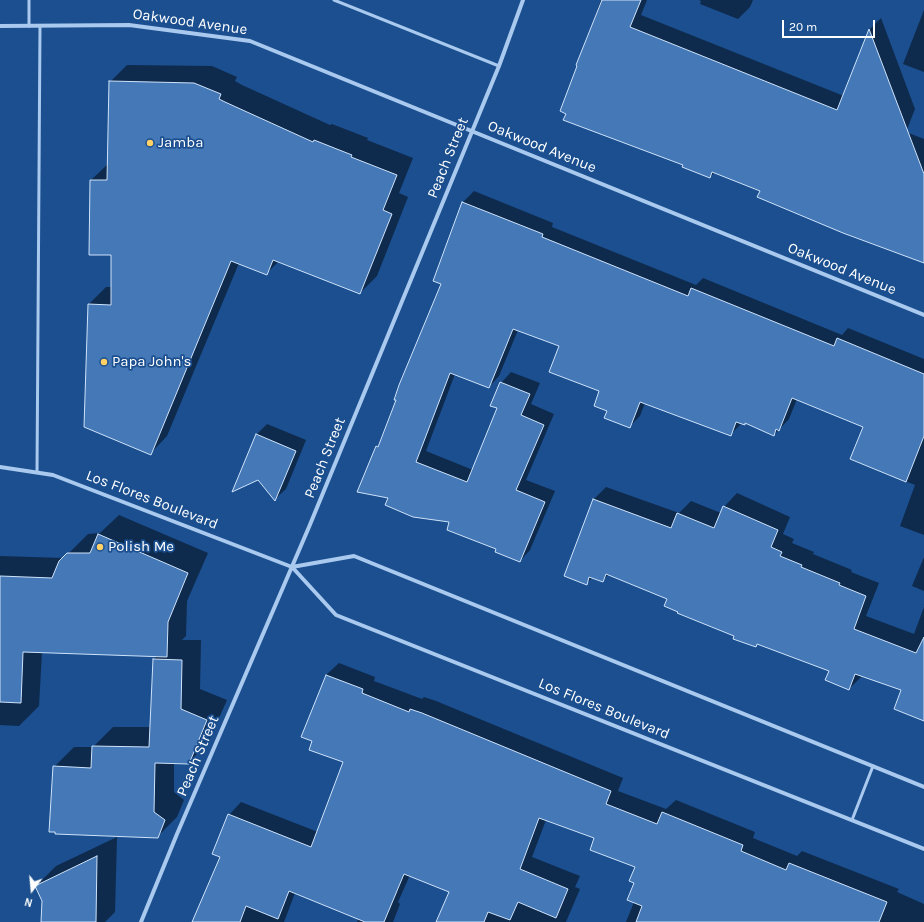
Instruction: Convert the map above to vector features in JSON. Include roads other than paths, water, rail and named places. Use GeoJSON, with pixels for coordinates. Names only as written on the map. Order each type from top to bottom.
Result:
{"type":"FeatureCollection","features":[{"type":"Feature","properties":{"kind":"street","name":"Peach Street"},"geometry":{"type":"LineString","coordinates":[[141,922],[177,834],[292,567],[499,66],[523,0]]}},
{"type":"Feature","properties":{"kind":"street","name":"Oakwood Avenue"},"geometry":{"type":"LineString","coordinates":[[0,26],[129,24],[250,41],[924,315]]}},
{"type":"Feature","properties":{"kind":"street","name":"Los Flores Boulevard"},"geometry":{"type":"LineString","coordinates":[[0,467],[53,475],[292,567],[336,615],[924,849]]}},
{"type":"Feature","properties":{"kind":"street"},"geometry":{"type":"LineString","coordinates":[[292,567],[354,556],[924,787]]}},
{"type":"Feature","properties":{"kind":"lane"},"geometry":{"type":"LineString","coordinates":[[29,0],[29,26]]}},
{"type":"Feature","properties":{"kind":"lane"},"geometry":{"type":"LineString","coordinates":[[334,0],[499,66]]}},
{"type":"Feature","properties":{"kind":"lane"},"geometry":{"type":"LineString","coordinates":[[37,472],[40,26]]}},
{"type":"Feature","properties":{"kind":"lane"},"geometry":{"type":"LineString","coordinates":[[852,820],[873,766]]}},
{"type":"Feature","properties":{"kind":"place","name":"Jamba"},"geometry":{"type":"Point","coordinates":[150,143]}},
{"type":"Feature","properties":{"kind":"place","name":"Papa John's"},"geometry":{"type":"Point","coordinates":[104,362]}},
{"type":"Feature","properties":{"kind":"place","name":"Polish Me"},"geometry":{"type":"Point","coordinates":[100,547]}}]}
